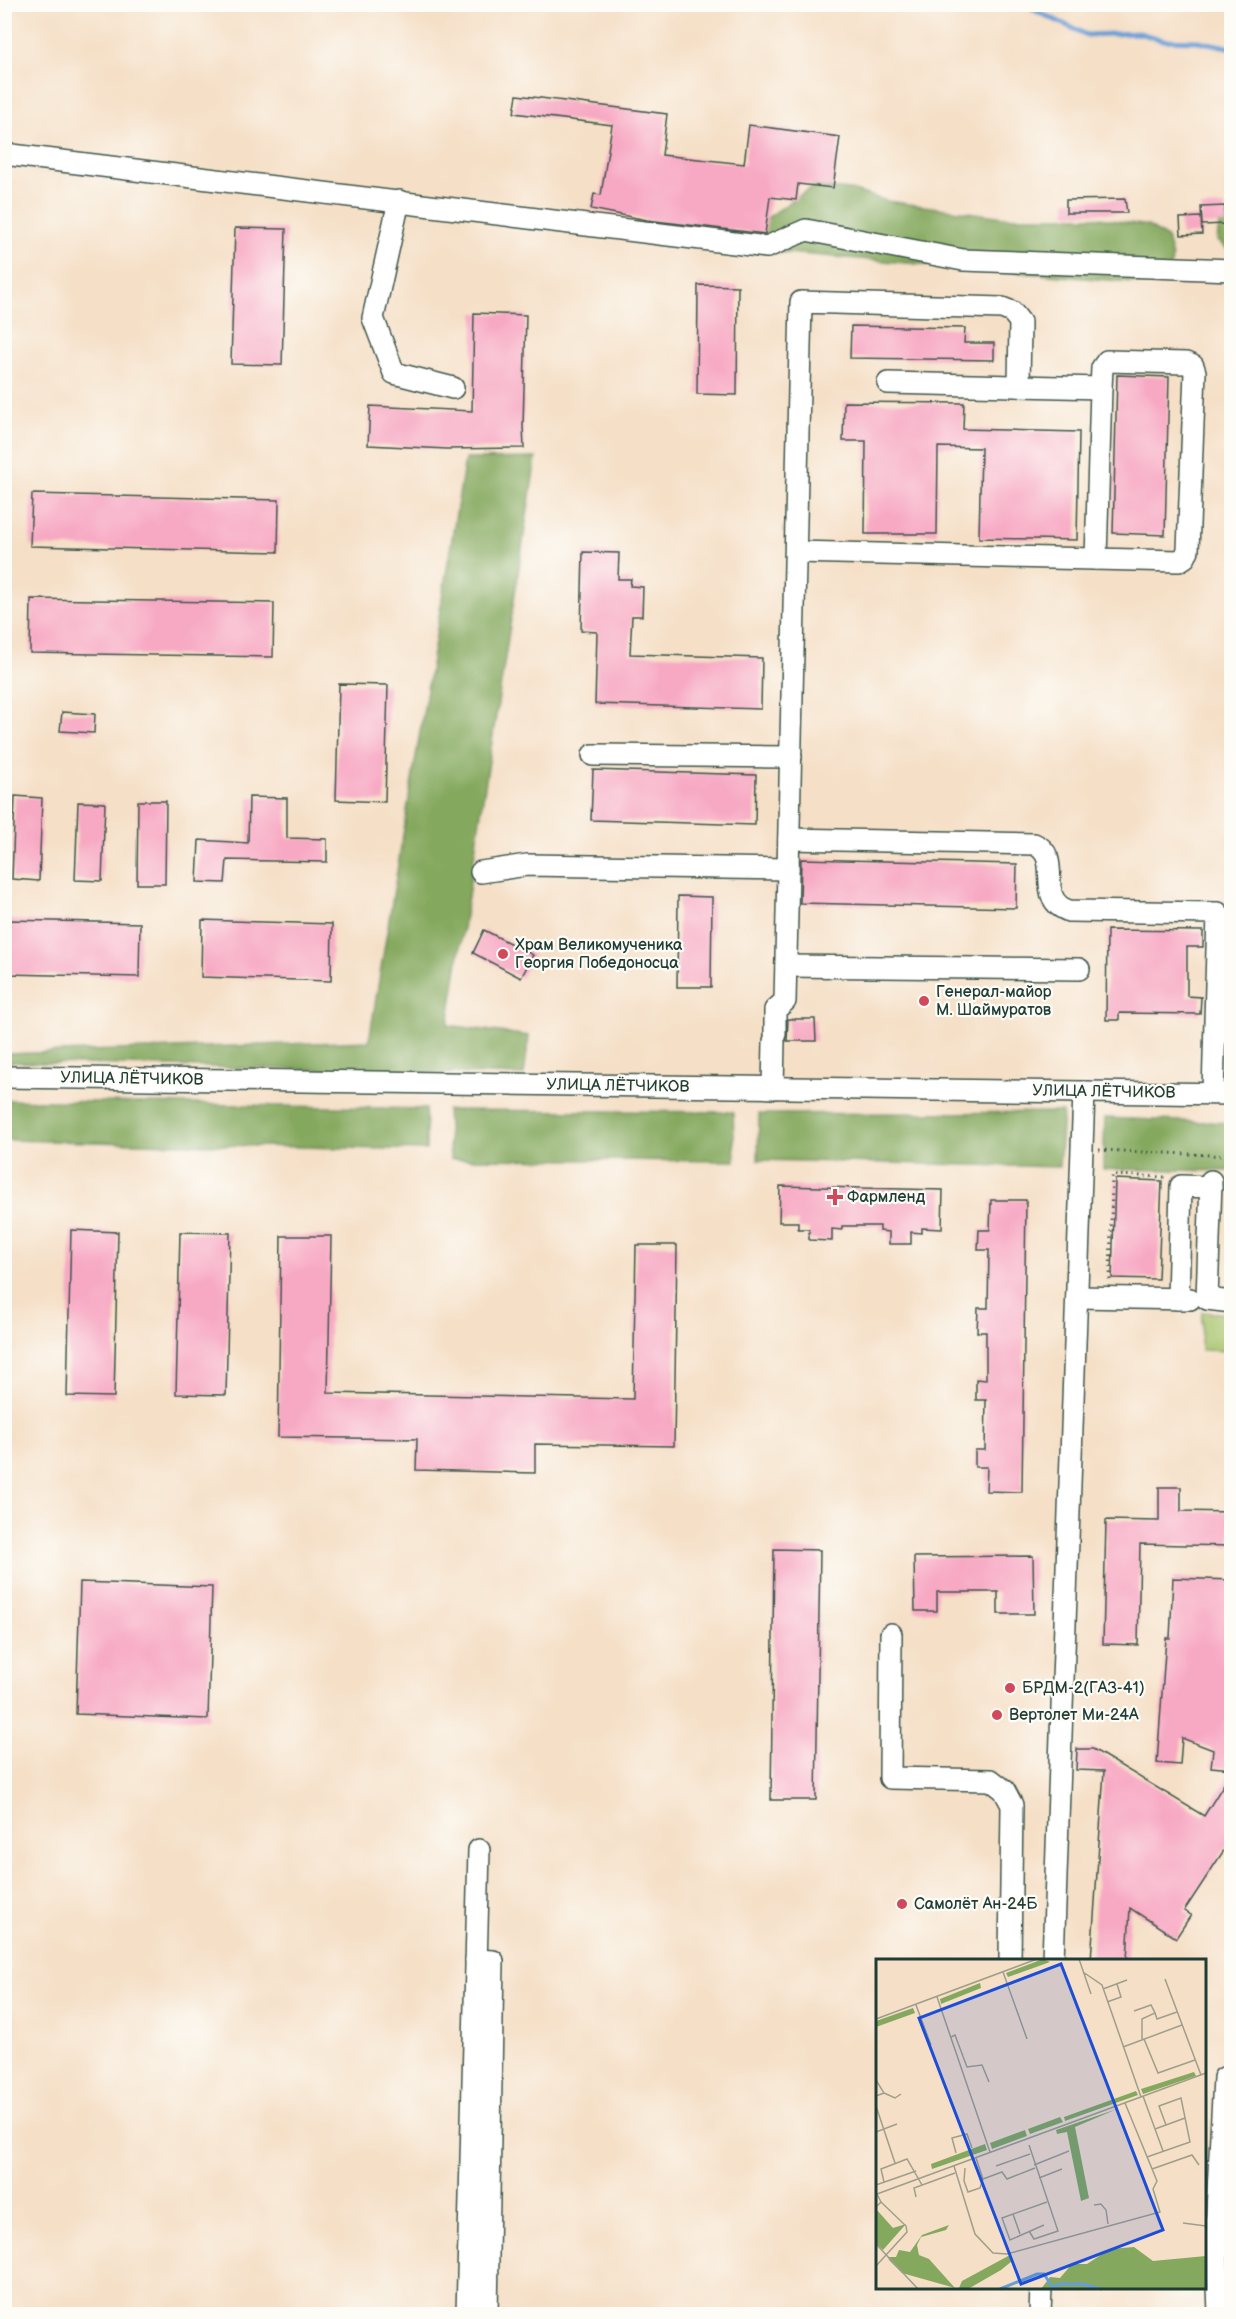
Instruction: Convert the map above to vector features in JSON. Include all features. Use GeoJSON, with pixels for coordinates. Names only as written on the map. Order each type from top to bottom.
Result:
{"type":"FeatureCollection","features":[{"type":"Feature","properties":{"kind":"street"},"geometry":{"type":"LineString","coordinates":[[4,154],[767,247],[806,230],[963,260],[1232,270]]}},
{"type":"Feature","properties":{"kind":"street"},"geometry":{"type":"LineString","coordinates":[[399,201],[373,318],[394,373],[453,388]]}},
{"type":"Feature","properties":{"kind":"street"},"geometry":{"type":"LineString","coordinates":[[773,1088],[776,1010],[785,1001],[801,303],[1002,308],[1012,312],[1020,322],[1018,386]]}},
{"type":"Feature","properties":{"kind":"street"},"geometry":{"type":"LineString","coordinates":[[796,552],[1179,561],[1185,557],[1188,550],[1195,372],[1193,366],[1186,363],[1107,361],[1102,368],[1096,559]]}},
{"type":"Feature","properties":{"kind":"street"},"geometry":{"type":"LineString","coordinates":[[888,383],[1101,388]]}},
{"type":"Feature","properties":{"kind":"street"},"geometry":{"type":"LineString","coordinates":[[592,755],[791,757]]}},
{"type":"Feature","properties":{"kind":"street"},"geometry":{"type":"LineString","coordinates":[[789,839],[1034,844],[1043,848],[1047,855],[1052,899],[1058,907],[1069,911],[1225,909],[1222,1094]]}},
{"type":"Feature","properties":{"kind":"street"},"geometry":{"type":"LineString","coordinates":[[481,872],[527,865],[789,869]]}},
{"type":"Feature","properties":{"kind":"street"},"geometry":{"type":"LineString","coordinates":[[786,966],[1079,969]]}},
{"type":"Feature","properties":{"kind":"street","name":"УЛИЦА ЛЁТЧИКОВ"},"geometry":{"type":"LineString","coordinates":[[4,1077],[1222,1094]]}},
{"type":"Feature","properties":{"kind":"street"},"geometry":{"type":"LineString","coordinates":[[1053,1959],[1084,1092]]}},
{"type":"Feature","properties":{"kind":"street"},"geometry":{"type":"LineString","coordinates":[[1178,1299],[1180,1186],[1211,1184],[1207,1299]]}},
{"type":"Feature","properties":{"kind":"street"},"geometry":{"type":"LineString","coordinates":[[1077,1297],[1207,1299],[1232,1302]]}},
{"type":"Feature","properties":{"kind":"street"},"geometry":{"type":"LineString","coordinates":[[891,1634],[890,1778],[991,1780],[1004,1790],[1012,1805],[1010,1959]]}},
{"type":"Feature","properties":{"kind":"street"},"geometry":{"type":"LineString","coordinates":[[467,2314],[479,1850]]}},
{"type":"Feature","properties":{"kind":"street"},"geometry":{"type":"LineString","coordinates":[[476,1960],[493,1961],[487,2314]]}},
{"type":"Feature","properties":{"kind":"street"},"geometry":{"type":"LineString","coordinates":[[1223,2304],[1216,2229],[1224,2078]]}},
{"type":"Feature","properties":{"kind":"street"},"geometry":{"type":"LineString","coordinates":[[1040,2314],[1041,2289]]}},
{"type":"Feature","properties":{"kind":"path"},"geometry":{"type":"LineString","coordinates":[[1082,1149],[1232,1156]]}},
{"type":"Feature","properties":{"kind":"path"},"geometry":{"type":"LineString","coordinates":[[1110,1285],[1112,1175],[1172,1177],[1172,1185],[1180,1186]]}},
{"type":"Feature","properties":{"kind":"green space"},"geometry":{"type":"Polygon","coordinates":[[[813,187],[851,190],[887,201],[1004,217],[1093,217],[1148,226],[1167,238],[1172,257],[1170,276],[1163,280],[1144,283],[765,251],[758,242],[758,224],[813,187]]]}},
{"type":"Feature","properties":{"kind":"green space"},"geometry":{"type":"Polygon","coordinates":[[[1231,212],[1231,252],[1217,241],[1219,225],[1231,212]]]}},
{"type":"Feature","properties":{"kind":"green space"},"geometry":{"type":"Polygon","coordinates":[[[536,458],[448,1025],[529,1036],[524,1075],[5,1062],[4,1054],[369,1041],[465,459],[536,458]]]}},
{"type":"Feature","properties":{"kind":"green space"},"geometry":{"type":"Polygon","coordinates":[[[5,1100],[426,1109],[426,1150],[5,1140],[5,1100]]]}},
{"type":"Feature","properties":{"kind":"green space"},"geometry":{"type":"Polygon","coordinates":[[[447,1110],[733,1112],[735,1161],[450,1159],[447,1110]]]}},
{"type":"Feature","properties":{"kind":"green space"},"geometry":{"type":"Polygon","coordinates":[[[1063,1112],[1059,1167],[758,1160],[759,1114],[1063,1112]]]}},
{"type":"Feature","properties":{"kind":"green space"},"geometry":{"type":"Polygon","coordinates":[[[1105,1118],[1231,1123],[1231,1171],[1103,1169],[1105,1118]]]}},
{"type":"Feature","properties":{"kind":"green space"},"geometry":{"type":"Polygon","coordinates":[[[1202,1312],[1231,1314],[1231,1351],[1201,1350],[1202,1312]]]}},
{"type":"Feature","properties":{"kind":"building"},"geometry":{"type":"Polygon","coordinates":[[[517,95],[667,114],[662,155],[744,164],[749,125],[840,137],[833,188],[798,184],[796,200],[770,197],[765,234],[647,220],[591,209],[594,194],[601,195],[612,125],[514,113],[517,95]]]}},
{"type":"Feature","properties":{"kind":"building"},"geometry":{"type":"Polygon","coordinates":[[[1125,199],[1127,213],[1066,213],[1066,200],[1125,199]]]}},
{"type":"Feature","properties":{"kind":"building"},"geometry":{"type":"Polygon","coordinates":[[[1225,206],[1226,224],[1202,225],[1201,207],[1225,206]]]}},
{"type":"Feature","properties":{"kind":"building"},"geometry":{"type":"Polygon","coordinates":[[[1201,217],[1202,234],[1181,235],[1180,218],[1201,217]]]}},
{"type":"Feature","properties":{"kind":"building"},"geometry":{"type":"Polygon","coordinates":[[[235,228],[286,229],[282,365],[231,364],[235,228]]]}},
{"type":"Feature","properties":{"kind":"building"},"geometry":{"type":"Polygon","coordinates":[[[698,285],[738,286],[737,395],[697,394],[698,285]]]}},
{"type":"Feature","properties":{"kind":"building"},"geometry":{"type":"Polygon","coordinates":[[[474,313],[526,315],[524,448],[447,449],[368,445],[370,406],[472,411],[474,313]]]}},
{"type":"Feature","properties":{"kind":"building"},"geometry":{"type":"Polygon","coordinates":[[[851,326],[965,328],[964,343],[994,343],[994,360],[850,358],[851,326]]]}},
{"type":"Feature","properties":{"kind":"building"},"geometry":{"type":"Polygon","coordinates":[[[1117,375],[1169,377],[1165,535],[1113,533],[1117,375]]]}},
{"type":"Feature","properties":{"kind":"building"},"geometry":{"type":"Polygon","coordinates":[[[844,402],[964,403],[963,429],[1079,432],[1077,540],[979,538],[981,448],[938,447],[937,534],[865,534],[866,441],[843,441],[844,402]]]}},
{"type":"Feature","properties":{"kind":"building"},"geometry":{"type":"Polygon","coordinates":[[[32,494],[279,500],[278,552],[30,546],[32,494]]]}},
{"type":"Feature","properties":{"kind":"building"},"geometry":{"type":"Polygon","coordinates":[[[583,552],[619,553],[618,579],[631,579],[630,586],[643,587],[642,616],[632,616],[630,654],[762,658],[761,709],[595,704],[597,632],[581,631],[583,552]]]}},
{"type":"Feature","properties":{"kind":"building"},"geometry":{"type":"Polygon","coordinates":[[[31,599],[274,603],[273,657],[30,653],[31,599]]]}},
{"type":"Feature","properties":{"kind":"building"},"geometry":{"type":"Polygon","coordinates":[[[339,684],[388,685],[385,802],[336,800],[339,684]]]}},
{"type":"Feature","properties":{"kind":"building"},"geometry":{"type":"Polygon","coordinates":[[[62,712],[95,714],[94,733],[60,731],[62,712]]]}},
{"type":"Feature","properties":{"kind":"building"},"geometry":{"type":"Polygon","coordinates":[[[593,770],[756,775],[755,825],[591,820],[593,770]]]}},
{"type":"Feature","properties":{"kind":"building"},"geometry":{"type":"Polygon","coordinates":[[[15,796],[42,798],[39,881],[12,879],[15,796]]]}},
{"type":"Feature","properties":{"kind":"building"},"geometry":{"type":"Polygon","coordinates":[[[249,797],[287,798],[287,838],[327,839],[327,862],[227,860],[225,883],[197,882],[199,840],[248,843],[249,797]]]}},
{"type":"Feature","properties":{"kind":"building"},"geometry":{"type":"Polygon","coordinates":[[[138,801],[166,801],[165,884],[137,884],[138,801]]]}},
{"type":"Feature","properties":{"kind":"building"},"geometry":{"type":"Polygon","coordinates":[[[78,802],[105,803],[102,881],[75,880],[78,802]]]}},
{"type":"Feature","properties":{"kind":"building"},"geometry":{"type":"Polygon","coordinates":[[[801,859],[1017,864],[1016,908],[800,903],[801,859]]]}},
{"type":"Feature","properties":{"kind":"building"},"geometry":{"type":"Polygon","coordinates":[[[678,896],[712,897],[711,987],[677,987],[678,896]]]}},
{"type":"Feature","properties":{"kind":"building"},"geometry":{"type":"Polygon","coordinates":[[[8,920],[140,923],[139,977],[7,974],[8,920]]]}},
{"type":"Feature","properties":{"kind":"building"},"geometry":{"type":"Polygon","coordinates":[[[202,920],[332,924],[331,981],[201,977],[202,920]]]}},
{"type":"Feature","properties":{"kind":"building","name":"Храм Великомученика Георгия Победоносца"},"geometry":{"type":"Polygon","coordinates":[[[484,930],[533,955],[521,978],[473,953],[484,930]]]}},
{"type":"Feature","properties":{"kind":"building"},"geometry":{"type":"Polygon","coordinates":[[[1107,930],[1203,931],[1203,947],[1187,947],[1187,996],[1201,997],[1200,1014],[1119,1013],[1119,1020],[1106,1020],[1107,930]]]}},
{"type":"Feature","properties":{"kind":"building"},"geometry":{"type":"Polygon","coordinates":[[[788,1019],[815,1019],[816,1041],[787,1041],[788,1019]]]}},
{"type":"Feature","properties":{"kind":"building"},"geometry":{"type":"Polygon","coordinates":[[[1115,1179],[1162,1181],[1158,1279],[1112,1278],[1115,1179]]]}},
{"type":"Feature","properties":{"kind":"building"},"geometry":{"type":"Polygon","coordinates":[[[780,1186],[943,1190],[942,1229],[922,1228],[922,1233],[911,1232],[911,1244],[889,1244],[889,1232],[880,1231],[880,1226],[842,1226],[842,1230],[832,1229],[832,1241],[809,1240],[809,1229],[798,1229],[798,1222],[779,1222],[780,1186]]]}},
{"type":"Feature","properties":{"kind":"building"},"geometry":{"type":"Polygon","coordinates":[[[991,1200],[1026,1200],[1022,1492],[986,1491],[987,1467],[975,1467],[975,1450],[985,1450],[986,1400],[976,1400],[976,1379],[986,1380],[986,1332],[977,1332],[978,1308],[988,1308],[989,1250],[978,1250],[979,1230],[990,1230],[991,1200]]]}},
{"type":"Feature","properties":{"kind":"building"},"geometry":{"type":"Polygon","coordinates":[[[71,1230],[118,1232],[114,1397],[67,1396],[71,1230]]]}},
{"type":"Feature","properties":{"kind":"building"},"geometry":{"type":"Polygon","coordinates":[[[180,1232],[230,1233],[226,1395],[176,1394],[180,1232]]]}},
{"type":"Feature","properties":{"kind":"building"},"geometry":{"type":"Polygon","coordinates":[[[281,1236],[331,1236],[328,1393],[633,1399],[636,1245],[677,1245],[674,1446],[535,1444],[535,1473],[416,1470],[417,1439],[278,1437],[281,1236]]]}},
{"type":"Feature","properties":{"kind":"building"},"geometry":{"type":"Polygon","coordinates":[[[1159,1487],[1181,1487],[1181,1511],[1231,1512],[1230,1546],[1140,1544],[1138,1645],[1103,1644],[1106,1520],[1159,1521],[1159,1487]]]}},
{"type":"Feature","properties":{"kind":"building"},"geometry":{"type":"Polygon","coordinates":[[[774,1549],[820,1550],[816,1800],[771,1800],[774,1549]]]}},
{"type":"Feature","properties":{"kind":"building"},"geometry":{"type":"Polygon","coordinates":[[[1033,1556],[1034,1614],[998,1614],[998,1592],[937,1592],[937,1611],[915,1611],[914,1557],[1033,1556]]]}},
{"type":"Feature","properties":{"kind":"building"},"geometry":{"type":"Polygon","coordinates":[[[1173,1578],[1232,1580],[1232,1769],[1211,1767],[1213,1750],[1182,1738],[1180,1765],[1157,1763],[1166,1638],[1170,1638],[1173,1578]]]}},
{"type":"Feature","properties":{"kind":"building"},"geometry":{"type":"Polygon","coordinates":[[[80,1582],[212,1587],[208,1719],[76,1714],[80,1582]]]}},
{"type":"Feature","properties":{"kind":"building"},"geometry":{"type":"Polygon","coordinates":[[[1077,1749],[1093,1749],[1204,1816],[1232,1771],[1232,1838],[1184,1911],[1191,1915],[1176,1938],[1130,1908],[1127,1959],[1091,1959],[1104,1771],[1076,1770],[1077,1749]]]}},
{"type":"Feature","properties":{"kind":"waterway"},"geometry":{"type":"LineString","coordinates":[[1030,4],[1032,9],[1087,35],[1139,33],[1163,40],[1198,41],[1232,48]]}},
{"type":"Feature","properties":{"kind":"place","name":"Храм Великомученика Георгия Победоносца"},"geometry":{"type":"Point","coordinates":[503,954]}},
{"type":"Feature","properties":{"kind":"place","name":"Генерал-майор М. Шаймуратов"},"geometry":{"type":"Point","coordinates":[924,1001]}},
{"type":"Feature","properties":{"kind":"place","name":"Фармленд"},"geometry":{"type":"Point","coordinates":[835,1197]}},
{"type":"Feature","properties":{"kind":"place","name":"БРДМ-2(ГАЗ-41)"},"geometry":{"type":"Point","coordinates":[1010,1688]}},
{"type":"Feature","properties":{"kind":"place","name":"Вертолет Ми-24А"},"geometry":{"type":"Point","coordinates":[997,1715]}},
{"type":"Feature","properties":{"kind":"place","name":"Самолёт Ан-24Б"},"geometry":{"type":"Point","coordinates":[902,1904]}}]}
